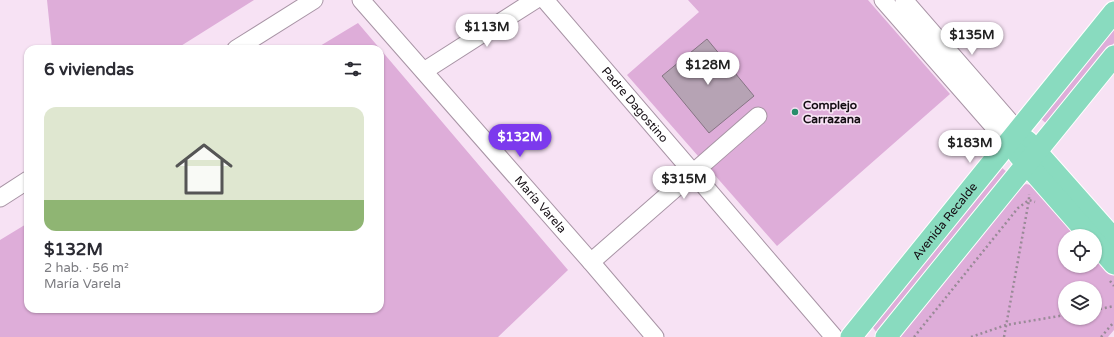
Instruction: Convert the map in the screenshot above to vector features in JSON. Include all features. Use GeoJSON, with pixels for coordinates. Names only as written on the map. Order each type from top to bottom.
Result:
{"type":"FeatureCollection","features":[{"type":"Feature","properties":{"kind":"main road","name":"Avenida Recalde"},"geometry":{"type":"LineString","coordinates":[[850,337],[1114,12]]}},
{"type":"Feature","properties":{"kind":"main road"},"geometry":{"type":"LineString","coordinates":[[886,337],[1114,56]]}},
{"type":"Feature","properties":{"kind":"main road"},"geometry":{"type":"LineString","coordinates":[[1013,137],[1032,158],[1114,239]]}},
{"type":"Feature","properties":{"kind":"main road"},"geometry":{"type":"LineString","coordinates":[[1032,158],[1085,229]]}},
{"type":"Feature","properties":{"kind":"main road"},"geometry":{"type":"LineString","coordinates":[[1102,250],[1114,264]]}},
{"type":"Feature","properties":{"kind":"street"},"geometry":{"type":"LineString","coordinates":[[242,45],[314,0]]}},
{"type":"Feature","properties":{"kind":"street","name":"María Varela"},"geometry":{"type":"LineString","coordinates":[[362,0],[655,337]]}},
{"type":"Feature","properties":{"kind":"street"},"geometry":{"type":"LineString","coordinates":[[424,71],[535,0]]}},
{"type":"Feature","properties":{"kind":"street","name":"Padre Dagostino"},"geometry":{"type":"LineString","coordinates":[[545,0],[834,337]]}},
{"type":"Feature","properties":{"kind":"street"},"geometry":{"type":"LineString","coordinates":[[884,0],[1013,137]]}},
{"type":"Feature","properties":{"kind":"street"},"geometry":{"type":"LineString","coordinates":[[904,0],[1013,137]]}},
{"type":"Feature","properties":{"kind":"street"},"geometry":{"type":"LineString","coordinates":[[591,262],[758,116]]}},
{"type":"Feature","properties":{"kind":"street"},"geometry":{"type":"LineString","coordinates":[[0,198],[24,183]]}},
{"type":"Feature","properties":{"kind":"path"},"geometry":{"type":"LineString","coordinates":[[1004,337],[1029,193]]}},
{"type":"Feature","properties":{"kind":"path"},"geometry":{"type":"LineString","coordinates":[[1029,200],[1041,204]]}},
{"type":"Feature","properties":{"kind":"path"},"geometry":{"type":"LineString","coordinates":[[914,337],[1018,208],[1029,200]]}},
{"type":"Feature","properties":{"kind":"path"},"geometry":{"type":"LineString","coordinates":[[1102,309],[1114,306]]}},
{"type":"Feature","properties":{"kind":"path"},"geometry":{"type":"LineString","coordinates":[[971,337],[1006,326],[1058,316]]}},
{"type":"Feature","properties":{"kind":"path"},"geometry":{"type":"LineString","coordinates":[[1101,337],[1114,322]]}},
{"type":"Feature","properties":{"kind":"shaded area"},"geometry":{"type":"Polygon","coordinates":[[[47,0],[254,0],[182,45],[52,45],[47,0]]]}},
{"type":"Feature","properties":{"kind":"shaded area","name":"Complejo Carrazana"},"geometry":{"type":"Polygon","coordinates":[[[688,0],[868,0],[950,94],[777,246],[627,75],[699,12],[688,0]]]}},
{"type":"Feature","properties":{"kind":"shaded area"},"geometry":{"type":"Polygon","coordinates":[[[358,23],[377,45],[322,45],[358,23]]]}},
{"type":"Feature","properties":{"kind":"shaded area"},"geometry":{"type":"Polygon","coordinates":[[[1114,26],[1114,43],[1048,125],[1040,118],[1114,26]]]}},
{"type":"Feature","properties":{"kind":"shaded area"},"geometry":{"type":"Polygon","coordinates":[[[384,54],[568,270],[498,337],[0,337],[0,240],[24,225],[24,313],[384,313],[384,54]]]}},
{"type":"Feature","properties":{"kind":"shaded area"},"geometry":{"type":"Polygon","coordinates":[[[1001,167],[1008,173],[877,333],[871,325],[1001,167]]]}},
{"type":"Feature","properties":{"kind":"shaded area"},"geometry":{"type":"Polygon","coordinates":[[[1026,184],[1036,186],[1075,229],[1058,229],[1058,273],[1102,273],[1102,260],[1114,274],[1114,330],[1108,337],[899,337],[1017,189],[1026,184]]]}},
{"type":"Feature","properties":{"kind":"building"},"geometry":{"type":"Polygon","coordinates":[[[707,39],[754,96],[709,133],[662,76],[707,39]]]}},
{"type":"Feature","properties":{"kind":"place","name":"Complejo Carrazana"},"geometry":{"type":"Point","coordinates":[795,112]}}]}
